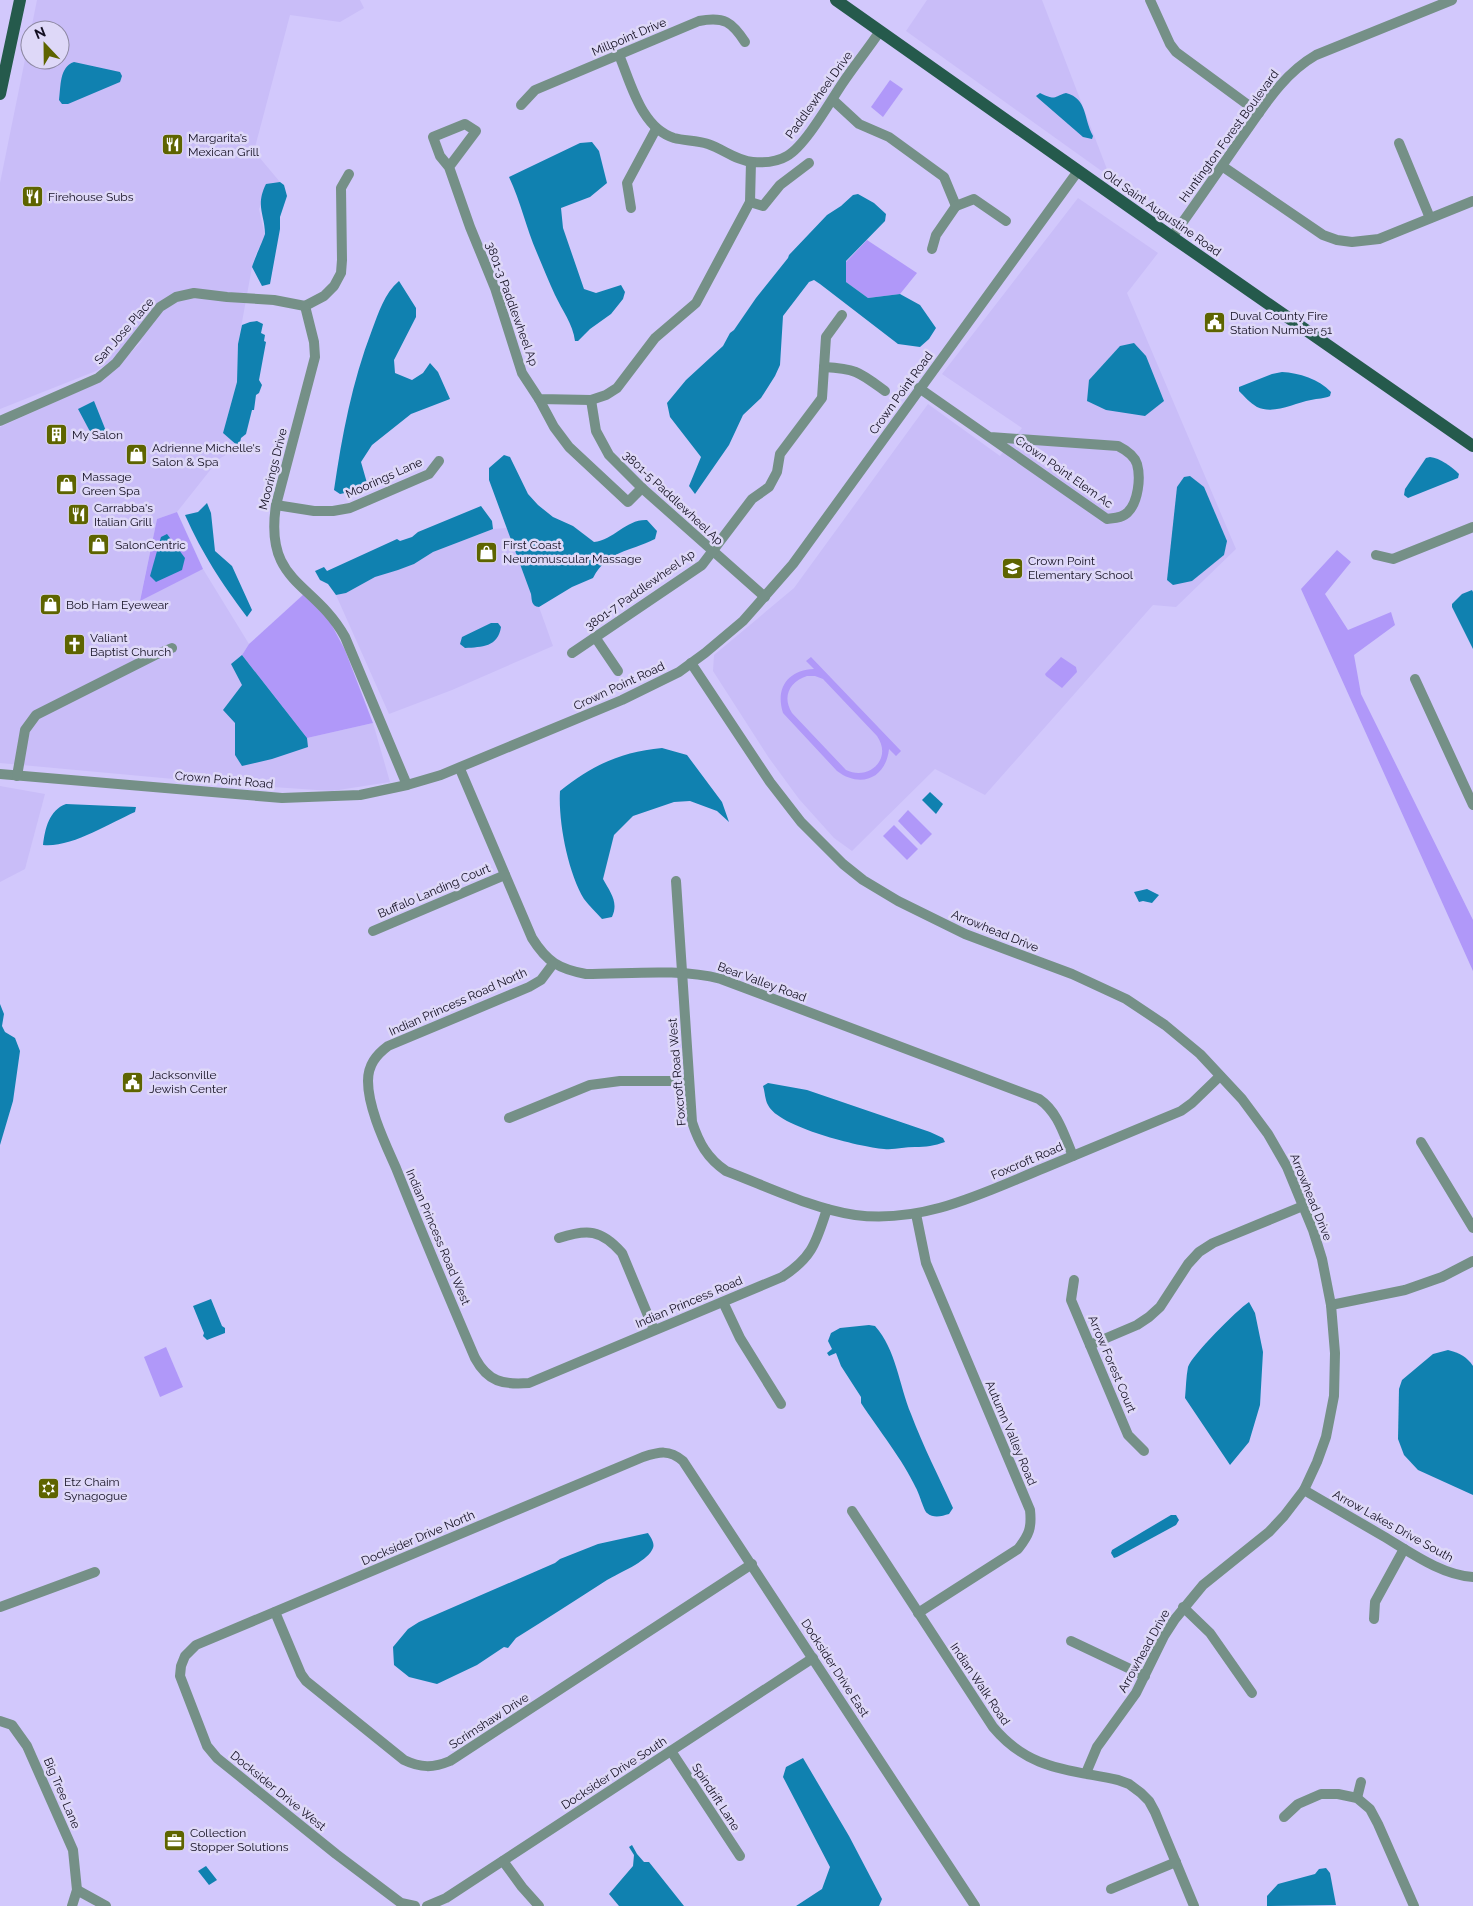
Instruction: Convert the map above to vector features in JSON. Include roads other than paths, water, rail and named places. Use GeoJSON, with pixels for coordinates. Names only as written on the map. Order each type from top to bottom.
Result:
{"type":"FeatureCollection","features":[{"type":"Feature","properties":{"kind":"main road"},"geometry":{"type":"LineString","coordinates":[[0,94],[20,0]]}},
{"type":"Feature","properties":{"kind":"main road","name":"Old Saint Augustine Road"},"geometry":{"type":"LineString","coordinates":[[836,0],[1473,446]]}},
{"type":"Feature","properties":{"kind":"street"},"geometry":{"type":"LineString","coordinates":[[1150,0],[1176,52],[1259,113]]}},
{"type":"Feature","properties":{"kind":"street","name":"Huntington Forest Boulevard"},"geometry":{"type":"LineString","coordinates":[[1172,237],[1282,82],[1302,63],[1316,55],[1452,0]]}},
{"type":"Feature","properties":{"kind":"street","name":"Millpoint Drive"},"geometry":{"type":"LineString","coordinates":[[521,105],[535,90],[699,21],[710,19],[723,21],[735,27],[745,42]]}},
{"type":"Feature","properties":{"kind":"street","name":"Paddlewheel Drive"},"geometry":{"type":"LineString","coordinates":[[656,129],[674,138],[712,145],[730,155],[751,162],[777,160],[797,149],[880,31]]}},
{"type":"Feature","properties":{"kind":"street"},"geometry":{"type":"LineString","coordinates":[[619,55],[640,105],[656,129],[627,183],[631,208]]}},
{"type":"Feature","properties":{"kind":"street"},"geometry":{"type":"LineString","coordinates":[[833,100],[858,124],[889,137],[944,176],[956,206]]}},
{"type":"Feature","properties":{"kind":"street","name":"3801-3 Paddlewheel Ap"},"geometry":{"type":"LineString","coordinates":[[449,167],[476,131],[465,124],[433,136],[440,156],[449,167],[470,227],[495,288],[522,373],[554,427],[569,447],[628,502],[642,488]]}},
{"type":"Feature","properties":{"kind":"street"},"geometry":{"type":"LineString","coordinates":[[1399,143],[1430,218]]}},
{"type":"Feature","properties":{"kind":"street"},"geometry":{"type":"LineString","coordinates":[[539,399],[591,400],[606,396],[617,388],[655,338],[696,303],[750,202],[751,162]]}},
{"type":"Feature","properties":{"kind":"street"},"geometry":{"type":"LineString","coordinates":[[750,202],[763,206],[780,185],[809,163]]}},
{"type":"Feature","properties":{"kind":"street"},"geometry":{"type":"LineString","coordinates":[[1222,166],[1323,234],[1337,240],[1365,242],[1379,240],[1473,200]]}},
{"type":"Feature","properties":{"kind":"street","name":"Crown Point Road"},"geometry":{"type":"LineString","coordinates":[[0,774],[282,798],[360,795],[407,785],[460,769],[653,686],[691,663],[737,626],[793,564],[1078,171]]}},
{"type":"Feature","properties":{"kind":"street"},"geometry":{"type":"LineString","coordinates":[[304,306],[324,296],[334,286],[340,273],[342,260],[341,188],[349,174]]}},
{"type":"Feature","properties":{"kind":"street"},"geometry":{"type":"LineString","coordinates":[[932,249],[936,235],[956,206],[974,199],[1006,221]]}},
{"type":"Feature","properties":{"kind":"street","name":"San Jose Place"},"geometry":{"type":"LineString","coordinates":[[0,421],[98,378],[116,363],[160,307],[176,297],[194,293],[274,300],[304,306]]}},
{"type":"Feature","properties":{"kind":"street","name":"Moorings Drive"},"geometry":{"type":"LineString","coordinates":[[304,306],[314,342],[315,357],[276,505],[273,521],[274,537],[282,563],[297,584],[326,610],[337,623],[345,637],[407,785]]}},
{"type":"Feature","properties":{"kind":"street","name":"3801-7 Paddlewheel Ap"},"geometry":{"type":"LineString","coordinates":[[572,653],[702,565],[752,499],[768,487],[777,472],[780,454],[822,398],[826,337],[842,315]]}},
{"type":"Feature","properties":{"kind":"street"},"geometry":{"type":"LineString","coordinates":[[824,367],[848,368],[859,372],[885,391]]}},
{"type":"Feature","properties":{"kind":"street","name":"Crown Point Elem Ac"},"geometry":{"type":"LineString","coordinates":[[919,388],[1106,519],[1118,518],[1127,514],[1134,504],[1138,480],[1137,463],[1129,452],[1118,446],[990,437]]}},
{"type":"Feature","properties":{"kind":"street","name":"3801-5 Paddlewheel Ap"},"geometry":{"type":"LineString","coordinates":[[591,400],[596,431],[609,456],[642,488],[765,597]]}},
{"type":"Feature","properties":{"kind":"street","name":"Moorings Lane"},"geometry":{"type":"LineString","coordinates":[[276,505],[314,511],[333,511],[350,508],[429,474],[439,461]]}},
{"type":"Feature","properties":{"kind":"street"},"geometry":{"type":"LineString","coordinates":[[1376,555],[1393,559],[1473,526]]}},
{"type":"Feature","properties":{"kind":"street"},"geometry":{"type":"LineString","coordinates":[[594,638],[618,671]]}},
{"type":"Feature","properties":{"kind":"street"},"geometry":{"type":"LineString","coordinates":[[17,776],[25,730],[36,715],[172,648]]}},
{"type":"Feature","properties":{"kind":"street","name":"Arrowhead Drive"},"geometry":{"type":"LineString","coordinates":[[691,663],[770,782],[801,822],[844,864],[863,880],[898,901],[965,934],[1072,974],[1126,999],[1182,1039],[1242,1099],[1268,1134],[1287,1167],[1304,1206],[1322,1259],[1331,1305],[1335,1353],[1334,1396],[1326,1437],[1317,1462],[1304,1490],[1269,1532],[1203,1585],[1183,1607],[1164,1636],[1145,1676],[1128,1705],[1096,1747],[1086,1773]]}},
{"type":"Feature","properties":{"kind":"street"},"geometry":{"type":"LineString","coordinates":[[1416,679],[1473,805]]}},
{"type":"Feature","properties":{"kind":"street","name":"Bear Valley Road"},"geometry":{"type":"LineString","coordinates":[[460,769],[532,938],[540,952],[553,964],[586,974],[683,974],[706,975],[721,979],[1039,1099],[1054,1112],[1073,1156]]}},
{"type":"Feature","properties":{"kind":"street","name":"Buffalo Landing Court"},"geometry":{"type":"LineString","coordinates":[[373,931],[504,875]]}},
{"type":"Feature","properties":{"kind":"street","name":"Foxcroft Road West"},"geometry":{"type":"LineString","coordinates":[[676,881],[692,1122],[698,1140],[706,1154],[715,1164],[726,1171],[827,1209]]}},
{"type":"Feature","properties":{"kind":"street","name":"Indian Princess Road North"},"geometry":{"type":"LineString","coordinates":[[372,1062],[388,1046],[530,987],[540,980],[553,964]]}},
{"type":"Feature","properties":{"kind":"street","name":"Indian Princess Road West"},"geometry":{"type":"LineString","coordinates":[[372,1062],[368,1080],[378,1123],[475,1358],[480,1368],[488,1376],[500,1382],[514,1384],[529,1383]]}},
{"type":"Feature","properties":{"kind":"street","name":"Foxcroft Road"},"geometry":{"type":"LineString","coordinates":[[827,1209],[854,1215],[879,1217],[916,1214],[959,1203],[1181,1111],[1220,1076]]}},
{"type":"Feature","properties":{"kind":"street"},"geometry":{"type":"LineString","coordinates":[[509,1118],[590,1085],[620,1082],[689,1081]]}},
{"type":"Feature","properties":{"kind":"street"},"geometry":{"type":"LineString","coordinates":[[1421,1142],[1473,1228]]}},
{"type":"Feature","properties":{"kind":"street"},"geometry":{"type":"LineString","coordinates":[[1090,1345],[1137,1325],[1149,1317],[1160,1307],[1188,1264],[1199,1252],[1213,1243],[1304,1206]]}},
{"type":"Feature","properties":{"kind":"street","name":"Indian Princess Road"},"geometry":{"type":"LineString","coordinates":[[529,1383],[782,1277],[796,1268],[806,1258],[815,1244],[827,1209]]}},
{"type":"Feature","properties":{"kind":"street","name":"Autumn Valley Road"},"geometry":{"type":"LineString","coordinates":[[916,1214],[926,1263],[1030,1510],[1031,1524],[1027,1537],[1018,1549],[918,1613]]}},
{"type":"Feature","properties":{"kind":"street"},"geometry":{"type":"LineString","coordinates":[[558,1238],[576,1232],[588,1231],[603,1235],[613,1242],[622,1253],[654,1330]]}},
{"type":"Feature","properties":{"kind":"street"},"geometry":{"type":"LineString","coordinates":[[1331,1305],[1405,1290],[1442,1277],[1473,1262]]}},
{"type":"Feature","properties":{"kind":"street","name":"Arrow Forest Court"},"geometry":{"type":"LineString","coordinates":[[1074,1280],[1071,1300],[1128,1435],[1144,1451]]}},
{"type":"Feature","properties":{"kind":"street"},"geometry":{"type":"LineString","coordinates":[[723,1302],[740,1338],[782,1404]]}},
{"type":"Feature","properties":{"kind":"street","name":"Docksider Drive East"},"geometry":{"type":"LineString","coordinates":[[666,1451],[675,1454],[683,1461],[975,1906]]}},
{"type":"Feature","properties":{"kind":"street","name":"Docksider Drive North"},"geometry":{"type":"LineString","coordinates":[[185,1656],[196,1646],[275,1612],[643,1457],[666,1451]]}},
{"type":"Feature","properties":{"kind":"street","name":"Arrow Lakes Drive South"},"geometry":{"type":"LineString","coordinates":[[1304,1490],[1404,1549],[1450,1573],[1473,1577]]}},
{"type":"Feature","properties":{"kind":"street","name":"Indian Walk Road"},"geometry":{"type":"LineString","coordinates":[[852,1511],[993,1728],[1004,1740],[1029,1758],[1044,1764],[1118,1780],[1129,1784],[1141,1793],[1155,1812],[1194,1906]]}},
{"type":"Feature","properties":{"kind":"street"},"geometry":{"type":"LineString","coordinates":[[1374,1619],[1374,1602],[1404,1549]]}},
{"type":"Feature","properties":{"kind":"street","name":"Scrimshaw Drive"},"geometry":{"type":"LineString","coordinates":[[275,1612],[301,1674],[306,1681],[404,1760],[414,1765],[426,1767],[450,1761],[752,1564]]}},
{"type":"Feature","properties":{"kind":"street"},"geometry":{"type":"LineString","coordinates":[[0,1607],[95,1572]]}},
{"type":"Feature","properties":{"kind":"street"},"geometry":{"type":"LineString","coordinates":[[1183,1607],[1210,1633],[1252,1693]]}},
{"type":"Feature","properties":{"kind":"street"},"geometry":{"type":"LineString","coordinates":[[1071,1641],[1145,1676]]}},
{"type":"Feature","properties":{"kind":"street","name":"Docksider Drive West"},"geometry":{"type":"LineString","coordinates":[[185,1656],[181,1666],[182,1682],[207,1746],[217,1758],[343,1859],[401,1902],[415,1906]]}},
{"type":"Feature","properties":{"kind":"street","name":"Docksider Drive South"},"geometry":{"type":"LineString","coordinates":[[427,1906],[446,1898],[813,1658]]}},
{"type":"Feature","properties":{"kind":"street","name":"Big Tree Lane"},"geometry":{"type":"LineString","coordinates":[[0,1721],[17,1729],[42,1776],[73,1850],[77,1890]]}},
{"type":"Feature","properties":{"kind":"street","name":"Spindrift Lane"},"geometry":{"type":"LineString","coordinates":[[671,1751],[740,1856]]}},
{"type":"Feature","properties":{"kind":"street"},"geometry":{"type":"LineString","coordinates":[[1357,1798],[1361,1782]]}},
{"type":"Feature","properties":{"kind":"street"},"geometry":{"type":"LineString","coordinates":[[1284,1817],[1298,1804],[1321,1794],[1338,1794],[1357,1798],[1370,1809],[1378,1824],[1414,1906]]}},
{"type":"Feature","properties":{"kind":"street"},"geometry":{"type":"LineString","coordinates":[[503,1861],[539,1906]]}},
{"type":"Feature","properties":{"kind":"street"},"geometry":{"type":"LineString","coordinates":[[1111,1889],[1176,1862]]}},
{"type":"Feature","properties":{"kind":"street"},"geometry":{"type":"LineString","coordinates":[[72,1906],[77,1890],[106,1906]]}},
{"type":"Feature","properties":{"kind":"water"},"geometry":{"type":"Polygon","coordinates":[[[74,62],[120,72],[122,76],[120,82],[68,104],[62,104],[59,100],[63,73],[65,70],[70,70],[70,64],[74,62]]]}},
{"type":"Feature","properties":{"kind":"water"},"geometry":{"type":"Polygon","coordinates":[[[1040,93],[1052,98],[1066,93],[1078,100],[1082,104],[1093,136],[1092,139],[1083,137],[1038,98],[1036,96],[1040,93]]]}},
{"type":"Feature","properties":{"kind":"water"},"geometry":{"type":"Polygon","coordinates":[[[592,142],[599,151],[607,183],[590,197],[561,208],[563,228],[584,289],[596,293],[621,285],[625,292],[623,299],[611,314],[590,329],[578,341],[575,341],[570,323],[555,295],[533,244],[509,177],[580,143],[592,142]]]}},
{"type":"Feature","properties":{"kind":"water"},"geometry":{"type":"Polygon","coordinates":[[[280,182],[284,185],[287,196],[280,217],[280,229],[270,284],[262,286],[252,267],[265,234],[261,198],[266,184],[280,182]]]}},
{"type":"Feature","properties":{"kind":"water"},"geometry":{"type":"Polygon","coordinates":[[[858,194],[874,203],[886,214],[885,221],[846,261],[846,282],[868,298],[900,294],[920,305],[936,328],[929,339],[920,347],[898,344],[820,284],[814,280],[809,282],[783,316],[780,365],[775,376],[761,398],[743,415],[729,445],[695,494],[689,486],[701,457],[670,417],[667,403],[686,380],[723,346],[730,333],[789,255],[827,215],[853,195],[858,194]]]}},
{"type":"Feature","properties":{"kind":"water"},"geometry":{"type":"Polygon","coordinates":[[[399,281],[416,308],[416,317],[394,360],[395,373],[412,380],[423,373],[430,363],[438,372],[450,399],[411,414],[372,445],[361,462],[367,483],[350,492],[340,494],[334,490],[353,389],[382,304],[389,292],[399,281]]]}},
{"type":"Feature","properties":{"kind":"water"},"geometry":{"type":"Polygon","coordinates":[[[257,321],[263,324],[261,333],[265,335],[264,341],[266,342],[259,380],[262,385],[259,393],[256,395],[254,410],[252,410],[246,434],[241,438],[239,447],[223,433],[237,382],[238,344],[242,325],[257,321]]]}},
{"type":"Feature","properties":{"kind":"water"},"geometry":{"type":"Polygon","coordinates":[[[1134,343],[1146,356],[1164,401],[1145,416],[1106,410],[1087,401],[1089,380],[1120,346],[1134,343]]]}},
{"type":"Feature","properties":{"kind":"water"},"geometry":{"type":"Polygon","coordinates":[[[1282,372],[1302,375],[1315,380],[1331,392],[1330,396],[1270,410],[1257,407],[1239,391],[1239,387],[1282,372]]]}},
{"type":"Feature","properties":{"kind":"water"},"geometry":{"type":"Polygon","coordinates":[[[94,401],[108,436],[95,441],[78,409],[94,401]]]}},
{"type":"Feature","properties":{"kind":"water"},"geometry":{"type":"Polygon","coordinates":[[[504,455],[510,457],[528,494],[538,505],[553,517],[573,526],[594,542],[608,538],[633,523],[647,520],[657,531],[655,539],[612,557],[605,562],[593,578],[572,587],[539,607],[535,605],[532,602],[531,594],[489,480],[489,468],[504,455]]]}},
{"type":"Feature","properties":{"kind":"water"},"geometry":{"type":"Polygon","coordinates":[[[1426,458],[1438,459],[1449,466],[1459,474],[1458,478],[1408,498],[1404,495],[1405,489],[1426,458]]]}},
{"type":"Feature","properties":{"kind":"water"},"geometry":{"type":"Polygon","coordinates":[[[1190,476],[1204,487],[1227,541],[1224,555],[1192,581],[1173,585],[1167,580],[1177,487],[1184,477],[1190,476]]]}},
{"type":"Feature","properties":{"kind":"water"},"geometry":{"type":"Polygon","coordinates":[[[207,503],[211,513],[215,551],[232,566],[252,610],[247,617],[213,568],[185,515],[198,512],[207,503]]]}},
{"type":"Feature","properties":{"kind":"water"},"geometry":{"type":"Polygon","coordinates":[[[481,506],[492,521],[493,529],[433,552],[414,564],[375,577],[346,593],[336,595],[328,584],[320,580],[315,571],[324,567],[327,571],[397,539],[400,541],[412,537],[418,532],[481,506]]]}},
{"type":"Feature","properties":{"kind":"water"},"geometry":{"type":"Polygon","coordinates":[[[167,534],[185,558],[182,570],[156,582],[150,576],[161,537],[167,534]]]}},
{"type":"Feature","properties":{"kind":"water"},"geometry":{"type":"Polygon","coordinates":[[[1472,590],[1473,649],[1452,607],[1452,604],[1462,594],[1472,590]]]}},
{"type":"Feature","properties":{"kind":"water"},"geometry":{"type":"Polygon","coordinates":[[[491,623],[498,623],[501,627],[497,639],[493,642],[488,645],[465,648],[460,644],[462,637],[491,623]]]}},
{"type":"Feature","properties":{"kind":"water"},"geometry":{"type":"Polygon","coordinates":[[[242,655],[307,738],[308,747],[272,759],[242,766],[235,755],[235,723],[223,710],[242,685],[231,664],[242,655]]]}},
{"type":"Feature","properties":{"kind":"water"},"geometry":{"type":"Polygon","coordinates":[[[662,748],[687,755],[722,802],[729,822],[717,811],[690,801],[674,802],[633,816],[614,835],[603,879],[613,897],[615,907],[612,917],[602,919],[584,899],[573,875],[562,832],[560,791],[584,774],[608,761],[633,753],[662,748]]]}},
{"type":"Feature","properties":{"kind":"water"},"geometry":{"type":"Polygon","coordinates":[[[930,792],[943,804],[936,814],[922,800],[930,792]]]}},
{"type":"Feature","properties":{"kind":"water"},"geometry":{"type":"Polygon","coordinates":[[[66,804],[136,807],[135,812],[78,839],[66,843],[43,845],[45,833],[52,815],[66,804]]]}},
{"type":"Feature","properties":{"kind":"water"},"geometry":{"type":"Polygon","coordinates":[[[1147,889],[1159,895],[1152,903],[1139,902],[1134,892],[1147,889]]]}},
{"type":"Feature","properties":{"kind":"water"},"geometry":{"type":"Polygon","coordinates":[[[0,1004],[4,1014],[2,1026],[5,1032],[15,1038],[20,1051],[13,1101],[0,1145],[0,1004]]]}},
{"type":"Feature","properties":{"kind":"water"},"geometry":{"type":"Polygon","coordinates":[[[768,1083],[807,1090],[930,1132],[943,1138],[945,1142],[926,1146],[884,1149],[839,1140],[803,1128],[787,1121],[775,1113],[768,1105],[763,1086],[768,1083]]]}},
{"type":"Feature","properties":{"kind":"water"},"geometry":{"type":"Polygon","coordinates":[[[211,1299],[222,1326],[225,1328],[225,1333],[207,1340],[203,1336],[204,1333],[193,1306],[211,1299]]]}},
{"type":"Feature","properties":{"kind":"water"},"geometry":{"type":"Polygon","coordinates":[[[1249,1302],[1255,1313],[1263,1352],[1260,1405],[1249,1442],[1230,1465],[1185,1398],[1187,1375],[1191,1361],[1206,1343],[1249,1302]]]}},
{"type":"Feature","properties":{"kind":"water"},"geometry":{"type":"Polygon","coordinates":[[[875,1326],[888,1345],[916,1426],[953,1508],[949,1514],[935,1516],[926,1512],[911,1477],[861,1403],[861,1397],[841,1366],[836,1353],[829,1356],[827,1353],[832,1349],[828,1341],[831,1333],[840,1328],[875,1326]]]}},
{"type":"Feature","properties":{"kind":"water"},"geometry":{"type":"Polygon","coordinates":[[[1448,1350],[1463,1356],[1473,1366],[1473,1495],[1418,1470],[1404,1455],[1398,1439],[1399,1389],[1402,1380],[1433,1354],[1448,1350]]]}},
{"type":"Feature","properties":{"kind":"water"},"geometry":{"type":"Polygon","coordinates":[[[1171,1515],[1176,1515],[1179,1520],[1176,1525],[1114,1558],[1111,1553],[1112,1550],[1171,1515]]]}},
{"type":"Feature","properties":{"kind":"water"},"geometry":{"type":"Polygon","coordinates":[[[648,1533],[653,1541],[653,1546],[644,1559],[607,1580],[516,1638],[508,1648],[504,1647],[477,1665],[437,1684],[409,1677],[394,1665],[393,1647],[408,1629],[419,1622],[598,1544],[648,1533]]]}},
{"type":"Feature","properties":{"kind":"water"},"geometry":{"type":"Polygon","coordinates":[[[803,1758],[849,1836],[882,1899],[879,1906],[796,1906],[822,1889],[830,1867],[783,1777],[786,1767],[803,1758]]]}},
{"type":"Feature","properties":{"kind":"water"},"geometry":{"type":"Polygon","coordinates":[[[632,1845],[637,1854],[644,1862],[649,1862],[684,1906],[619,1906],[609,1894],[633,1866],[634,1855],[629,1847],[632,1845]]]}},
{"type":"Feature","properties":{"kind":"water"},"geometry":{"type":"Polygon","coordinates":[[[206,1866],[217,1880],[209,1885],[198,1871],[206,1866]]]}},
{"type":"Feature","properties":{"kind":"water"},"geometry":{"type":"Polygon","coordinates":[[[1326,1868],[1330,1873],[1336,1905],[1267,1906],[1267,1896],[1278,1884],[1315,1874],[1319,1869],[1326,1868]]]}},
{"type":"Feature","properties":{"kind":"place","name":"Margarita’s Mexican Grill"},"geometry":{"type":"Point","coordinates":[172,145]}},
{"type":"Feature","properties":{"kind":"place","name":"Firehouse Subs"},"geometry":{"type":"Point","coordinates":[32,197]}},
{"type":"Feature","properties":{"kind":"place","name":"Duval County Fire Station Number 51"},"geometry":{"type":"Point","coordinates":[1214,323]}},
{"type":"Feature","properties":{"kind":"place","name":"My Salon"},"geometry":{"type":"Point","coordinates":[56,435]}},
{"type":"Feature","properties":{"kind":"place","name":"Adrienne Michelle's Salon & Spa"},"geometry":{"type":"Point","coordinates":[136,455]}},
{"type":"Feature","properties":{"kind":"place","name":"Massage Green Spa"},"geometry":{"type":"Point","coordinates":[66,484]}},
{"type":"Feature","properties":{"kind":"place","name":"Carrabba's Italian Grill"},"geometry":{"type":"Point","coordinates":[78,515]}},
{"type":"Feature","properties":{"kind":"place","name":"SalonCentric"},"geometry":{"type":"Point","coordinates":[99,545]}},
{"type":"Feature","properties":{"kind":"place","name":"First Coast Neuromuscular Massage"},"geometry":{"type":"Point","coordinates":[487,552]}},
{"type":"Feature","properties":{"kind":"place","name":"Crown Point Elementary School"},"geometry":{"type":"Point","coordinates":[1012,568]}},
{"type":"Feature","properties":{"kind":"place","name":"Bob Ham Eyewear"},"geometry":{"type":"Point","coordinates":[50,605]}},
{"type":"Feature","properties":{"kind":"place","name":"Valiant Baptist Church"},"geometry":{"type":"Point","coordinates":[74,645]}},
{"type":"Feature","properties":{"kind":"place","name":"Jacksonville Jewish Center"},"geometry":{"type":"Point","coordinates":[133,1082]}},
{"type":"Feature","properties":{"kind":"place","name":"Etz Chaim Synagogue"},"geometry":{"type":"Point","coordinates":[48,1489]}},
{"type":"Feature","properties":{"kind":"place","name":"Collection Stopper Solutions"},"geometry":{"type":"Point","coordinates":[174,1840]}}]}
